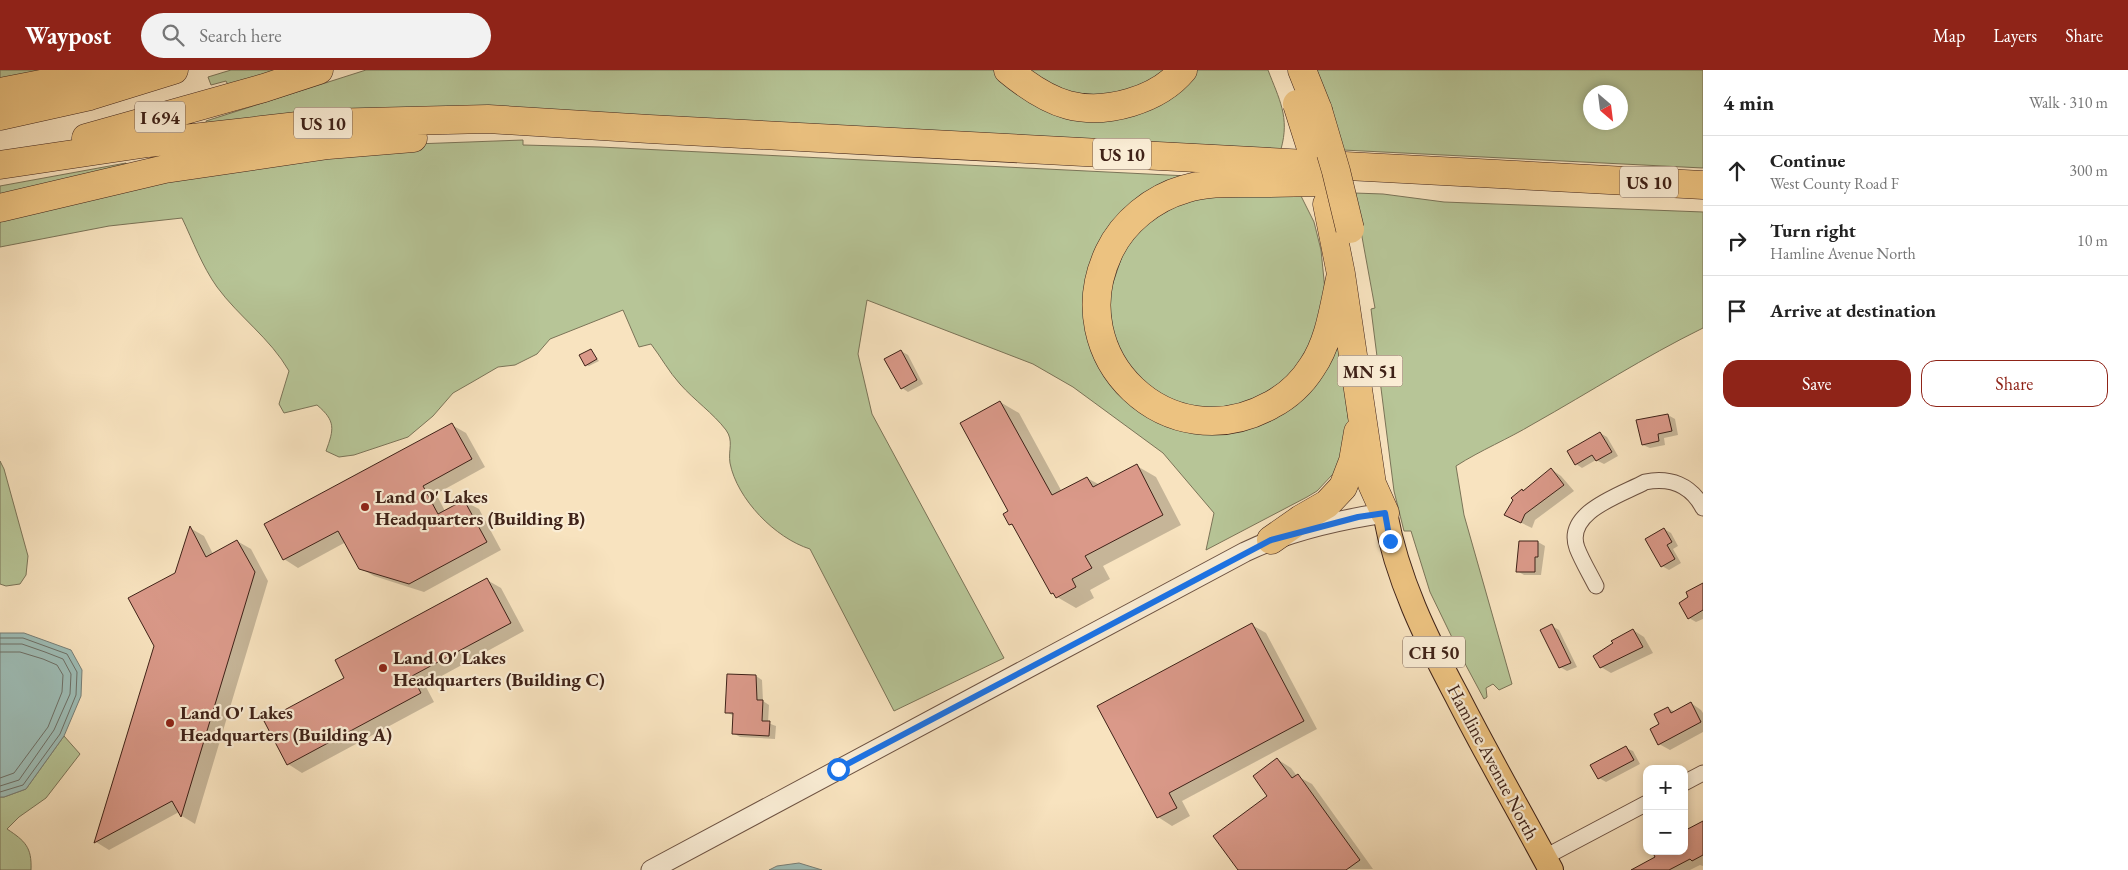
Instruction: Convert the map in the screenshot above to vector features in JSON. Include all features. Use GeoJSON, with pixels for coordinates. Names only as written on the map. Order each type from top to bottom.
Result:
{"type":"FeatureCollection","features":[{"type":"Feature","properties":{"kind":"highway"},"geometry":{"type":"LineString","coordinates":[[0,92],[113,70],[141,80]]}},
{"type":"Feature","properties":{"kind":"highway","name":"I 694"},"geometry":{"type":"LineString","coordinates":[[0,116],[90,96],[174,70]]}},
{"type":"Feature","properties":{"kind":"highway","name":"I 694"},"geometry":{"type":"LineString","coordinates":[[0,163],[264,88],[319,70]]}},
{"type":"Feature","properties":{"kind":"highway"},"geometry":{"type":"LineString","coordinates":[[1008,70],[1048,97],[1069,105],[1095,108],[1113,106],[1146,96],[1164,86],[1183,70]]}},
{"type":"Feature","properties":{"kind":"highway","name":"Hamline Avenue North"},"geometry":{"type":"LineString","coordinates":[[1284,70],[1307,107],[1336,171],[1350,229],[1385,480],[1385,513]]}},
{"type":"Feature","properties":{"kind":"highway","name":"Hamline Avenue North"},"geometry":{"type":"LineString","coordinates":[[1302,70],[1307,107],[1341,274],[1372,484],[1385,513]]}},
{"type":"Feature","properties":{"kind":"highway","name":"US 10"},"geometry":{"type":"LineString","coordinates":[[0,163],[324,123],[488,119],[1703,185]]}},
{"type":"Feature","properties":{"kind":"highway"},"geometry":{"type":"LineString","coordinates":[[0,208],[165,169],[328,145],[463,136],[598,136],[648,129]]}},
{"type":"Feature","properties":{"kind":"highway"},"geometry":{"type":"LineString","coordinates":[[1341,274],[1324,346],[1313,366],[1299,385],[1277,402],[1257,413],[1229,420],[1205,422],[1179,416],[1154,406],[1133,391],[1115,369],[1104,348],[1097,322],[1096,294],[1102,267],[1114,240],[1134,218],[1155,202],[1185,189],[1215,183],[1595,179]]}},
{"type":"Feature","properties":{"kind":"highway"},"geometry":{"type":"LineString","coordinates":[[1271,540],[1327,504],[1343,488],[1353,461],[1361,413]]}},
{"type":"Feature","properties":{"kind":"main road","name":"Hamline Avenue North"},"geometry":{"type":"LineString","coordinates":[[1385,513],[1390,541],[1416,613],[1434,652],[1502,784],[1548,864]]}},
{"type":"Feature","properties":{"kind":"street"},"geometry":{"type":"LineString","coordinates":[[1596,586],[1576,547],[1574,533],[1581,518],[1589,511],[1645,482],[1655,480],[1667,480],[1683,486],[1694,495],[1703,508]]}},
{"type":"Feature","properties":{"kind":"street"},"geometry":{"type":"LineString","coordinates":[[651,870],[1019,672],[1271,540],[1358,517],[1385,513]]}},
{"type":"Feature","properties":{"kind":"street"},"geometry":{"type":"LineString","coordinates":[[1688,781],[1703,774]]}},
{"type":"Feature","properties":{"kind":"street"},"geometry":{"type":"LineString","coordinates":[[1548,864],[1643,805]]}},
{"type":"Feature","properties":{"kind":"green space"},"geometry":{"type":"Polygon","coordinates":[[[0,70],[90,70],[0,88],[0,70]]]}},
{"type":"Feature","properties":{"kind":"green space"},"geometry":{"type":"Polygon","coordinates":[[[231,70],[280,70],[229,87],[226,81],[211,85],[208,77],[231,70]]]}},
{"type":"Feature","properties":{"kind":"green space"},"geometry":{"type":"Polygon","coordinates":[[[366,70],[1000,70],[1062,111],[1194,70],[1268,70],[1282,108],[1284,127],[1281,149],[485,107],[207,124],[206,121],[366,70]]]}},
{"type":"Feature","properties":{"kind":"green space"},"geometry":{"type":"Polygon","coordinates":[[[1019,70],[1173,70],[1158,82],[1083,100],[1019,70]]]}},
{"type":"Feature","properties":{"kind":"green space"},"geometry":{"type":"Polygon","coordinates":[[[1316,70],[1703,70],[1703,168],[1343,150],[1316,70]]]}},
{"type":"Feature","properties":{"kind":"green space"},"geometry":{"type":"Polygon","coordinates":[[[523,140],[523,145],[600,147],[1188,176],[1103,249],[1119,384],[1243,424],[1337,331],[1350,431],[1337,479],[1332,475],[1317,491],[1307,497],[1206,550],[1214,513],[1163,453],[1073,387],[1033,364],[867,300],[858,354],[872,414],[1004,658],[894,711],[810,549],[784,536],[771,526],[749,503],[734,477],[730,463],[730,438],[726,430],[672,375],[651,344],[639,347],[623,310],[550,339],[537,354],[515,365],[498,367],[453,393],[433,416],[408,437],[354,455],[339,457],[326,451],[331,437],[332,426],[328,416],[317,405],[284,413],[279,404],[289,371],[273,348],[217,287],[202,262],[182,218],[109,226],[0,247],[0,215],[45,202],[388,145],[523,140]]]}},
{"type":"Feature","properties":{"kind":"green space"},"geometry":{"type":"Polygon","coordinates":[[[126,163],[127,170],[0,201],[0,186],[126,163]]]}},
{"type":"Feature","properties":{"kind":"green space"},"geometry":{"type":"Polygon","coordinates":[[[1298,190],[1314,222],[1321,250],[1326,300],[1309,360],[1263,402],[1187,411],[1131,377],[1104,310],[1129,235],[1185,198],[1298,190]]]}},
{"type":"Feature","properties":{"kind":"green space"},"geometry":{"type":"Polygon","coordinates":[[[1354,193],[1383,194],[1444,202],[1703,212],[1703,328],[1456,466],[1464,515],[1512,684],[1499,690],[1493,684],[1486,688],[1487,697],[1484,699],[1430,592],[1411,531],[1404,531],[1394,491],[1371,309],[1375,308],[1354,193]]]}},
{"type":"Feature","properties":{"kind":"green space"},"geometry":{"type":"Polygon","coordinates":[[[0,461],[4,469],[28,556],[26,575],[20,584],[6,586],[0,584],[0,461]]]}},
{"type":"Feature","properties":{"kind":"green space"},"geometry":{"type":"Polygon","coordinates":[[[64,736],[80,754],[46,798],[19,817],[7,829],[23,841],[29,850],[31,870],[0,870],[0,797],[26,789],[64,736]]]}},
{"type":"Feature","properties":{"kind":"water"},"geometry":{"type":"Polygon","coordinates":[[[0,633],[24,633],[71,650],[82,670],[81,696],[64,736],[26,789],[4,797],[0,797],[0,633]]]}},
{"type":"Feature","properties":{"kind":"water"},"geometry":{"type":"Polygon","coordinates":[[[799,863],[822,870],[769,870],[777,866],[799,863]]]}},
{"type":"Feature","properties":{"kind":"building"},"geometry":{"type":"Polygon","coordinates":[[[591,349],[597,359],[585,366],[579,355],[591,349]]]}},
{"type":"Feature","properties":{"kind":"building"},"geometry":{"type":"Polygon","coordinates":[[[901,350],[917,380],[901,389],[884,359],[901,350]]]}},
{"type":"Feature","properties":{"kind":"building"},"geometry":{"type":"Polygon","coordinates":[[[1000,401],[1052,495],[1087,477],[1093,487],[1137,464],[1163,515],[1085,556],[1092,568],[1072,579],[1076,587],[1056,598],[1053,593],[1051,594],[1012,524],[1009,525],[1003,514],[1008,511],[960,423],[1000,401]]]}},
{"type":"Feature","properties":{"kind":"building"},"geometry":{"type":"Polygon","coordinates":[[[1668,414],[1672,431],[1658,434],[1659,441],[1642,445],[1636,420],[1668,414]]]}},
{"type":"Feature","properties":{"kind":"building","name":"Land O' Lakes Headquarters (Building B)"},"geometry":{"type":"Polygon","coordinates":[[[452,423],[472,459],[423,486],[438,514],[464,500],[487,542],[409,584],[359,569],[338,531],[283,560],[264,524],[452,423]]]}},
{"type":"Feature","properties":{"kind":"building"},"geometry":{"type":"Polygon","coordinates":[[[1600,432],[1612,452],[1596,461],[1592,455],[1575,465],[1567,451],[1600,432]]]}},
{"type":"Feature","properties":{"kind":"building"},"geometry":{"type":"Polygon","coordinates":[[[1551,468],[1564,485],[1525,514],[1521,523],[1504,515],[1513,500],[1511,498],[1522,489],[1523,491],[1551,468]]]}},
{"type":"Feature","properties":{"kind":"building","name":"Land O' Lakes Headquarters (Building A)"},"geometry":{"type":"Polygon","coordinates":[[[190,526],[206,557],[237,540],[255,572],[181,817],[172,801],[94,843],[154,646],[128,598],[175,573],[190,526]]]}},
{"type":"Feature","properties":{"kind":"building"},"geometry":{"type":"Polygon","coordinates":[[[1664,528],[1672,542],[1667,545],[1675,559],[1661,567],[1645,539],[1664,528]]]}},
{"type":"Feature","properties":{"kind":"building"},"geometry":{"type":"Polygon","coordinates":[[[1519,541],[1538,541],[1538,557],[1535,557],[1535,572],[1516,572],[1519,541]]]}},
{"type":"Feature","properties":{"kind":"building","name":"Land O' Lakes Headquarters (Building C)"},"geometry":{"type":"Polygon","coordinates":[[[487,578],[511,623],[412,676],[421,693],[287,765],[264,721],[344,678],[335,660],[487,578]]]}},
{"type":"Feature","properties":{"kind":"building"},"geometry":{"type":"Polygon","coordinates":[[[1703,583],[1703,610],[1688,619],[1679,603],[1688,597],[1686,592],[1703,583]]]}},
{"type":"Feature","properties":{"kind":"building"},"geometry":{"type":"Polygon","coordinates":[[[1252,623],[1304,721],[1169,793],[1177,808],[1157,818],[1097,706],[1252,623]]]}},
{"type":"Feature","properties":{"kind":"building"},"geometry":{"type":"Polygon","coordinates":[[[1552,624],[1571,663],[1559,668],[1540,630],[1552,624]]]}},
{"type":"Feature","properties":{"kind":"building"},"geometry":{"type":"Polygon","coordinates":[[[1633,629],[1643,647],[1600,668],[1593,656],[1613,643],[1611,641],[1633,629]]]}},
{"type":"Feature","properties":{"kind":"building"},"geometry":{"type":"Polygon","coordinates":[[[727,674],[756,675],[757,700],[763,700],[762,721],[770,721],[769,736],[732,734],[733,713],[725,713],[727,674]]]}},
{"type":"Feature","properties":{"kind":"building"},"geometry":{"type":"Polygon","coordinates":[[[1691,702],[1701,722],[1658,745],[1650,729],[1659,724],[1654,714],[1668,707],[1671,713],[1691,702]]]}},
{"type":"Feature","properties":{"kind":"building"},"geometry":{"type":"Polygon","coordinates":[[[1626,746],[1634,760],[1598,779],[1590,765],[1626,746]]]}},
{"type":"Feature","properties":{"kind":"building"},"geometry":{"type":"Polygon","coordinates":[[[1277,758],[1292,778],[1298,774],[1360,860],[1346,870],[1238,870],[1213,836],[1267,796],[1253,776],[1277,758]]]}},
{"type":"Feature","properties":{"kind":"building"},"geometry":{"type":"Polygon","coordinates":[[[1703,821],[1703,855],[1692,861],[1690,859],[1669,870],[1631,870],[1655,857],[1654,855],[1688,855],[1688,829],[1703,821]]]}},
{"type":"Feature","properties":{"kind":"place","name":"Land O' Lakes Headquarters (Building B)"},"geometry":{"type":"Point","coordinates":[365,507]}},
{"type":"Feature","properties":{"kind":"place","name":"Land O' Lakes Headquarters (Building C)"},"geometry":{"type":"Point","coordinates":[383,668]}},
{"type":"Feature","properties":{"kind":"place","name":"Land O' Lakes Headquarters (Building A)"},"geometry":{"type":"Point","coordinates":[170,723]}},
{"type":"Feature","properties":{"kind":"route"},"geometry":{"type":"LineString","coordinates":[[838,769],[1244,552],[1271,540],[1295,532],[1358,517],[1385,513],[1390,541]]}}]}
